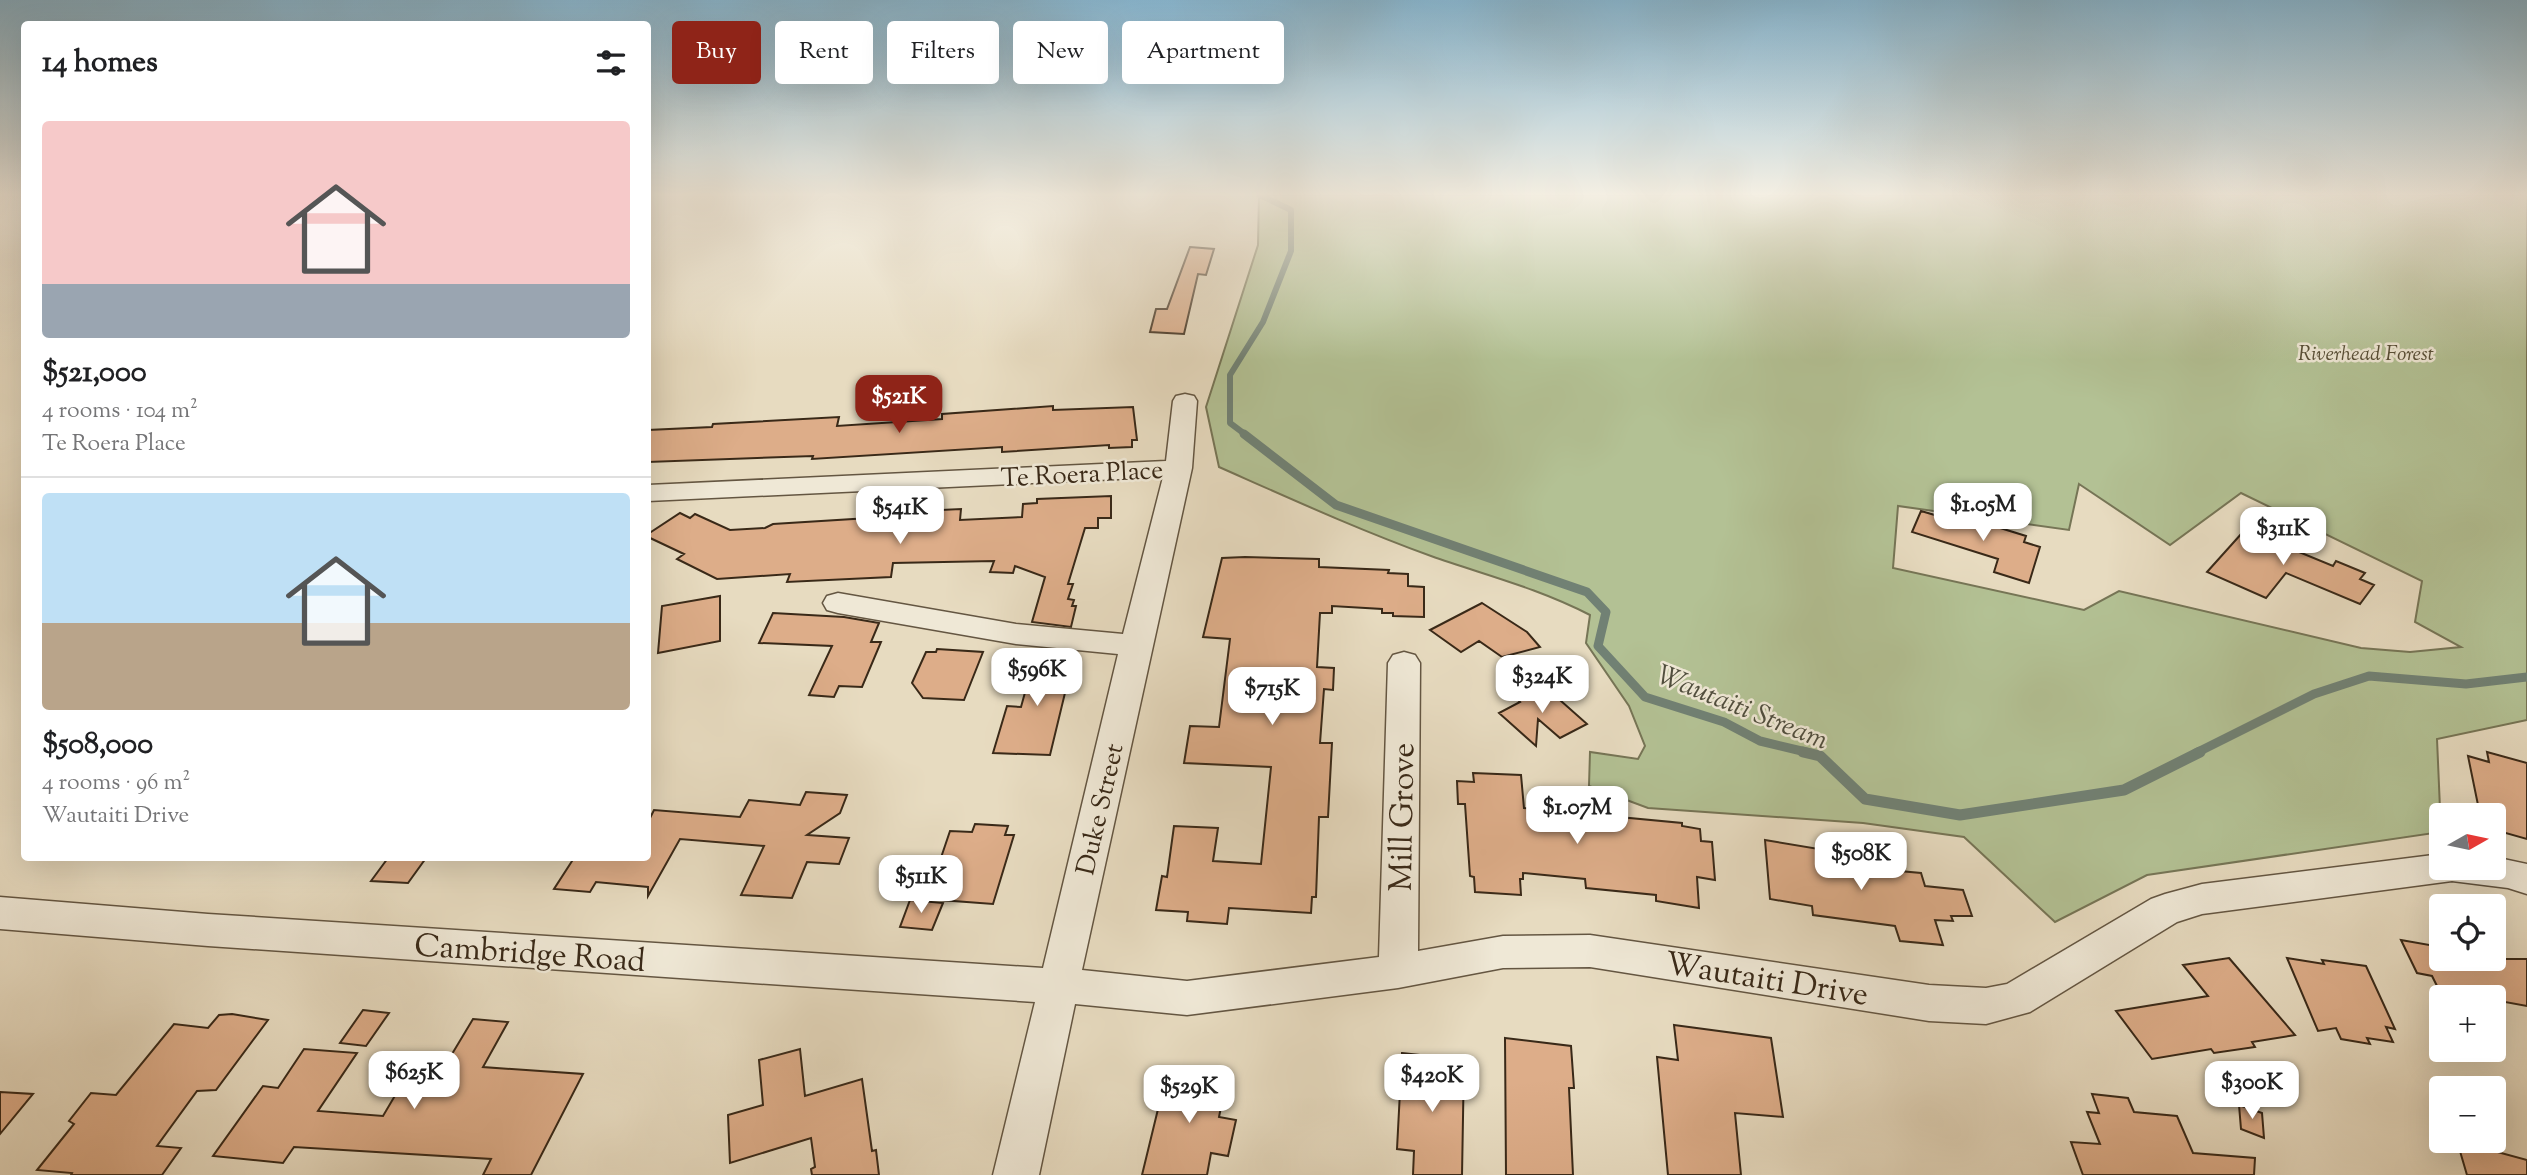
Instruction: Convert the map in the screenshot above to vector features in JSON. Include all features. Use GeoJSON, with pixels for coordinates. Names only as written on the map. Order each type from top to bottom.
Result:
{"type":"FeatureCollection","features":[{"type":"Feature","properties":{"kind":"street","name":"Duke Street"},"geometry":{"type":"LineString","coordinates":[[1016,1175],[1136,645],[1179,468],[1185,401]]}},
{"type":"Feature","properties":{"kind":"street","name":"Te Roera Place"},"geometry":{"type":"LineString","coordinates":[[651,493],[1179,468]]}},
{"type":"Feature","properties":{"kind":"street"},"geometry":{"type":"LineString","coordinates":[[838,603],[1016,634],[1136,645]]}},
{"type":"Feature","properties":{"kind":"street","name":"Mill Grove"},"geometry":{"type":"LineString","coordinates":[[1398,971],[1404,663]]}},
{"type":"Feature","properties":{"kind":"street","name":"Wautaiti Drive"},"geometry":{"type":"LineString","coordinates":[[1060,987],[1187,998],[1398,971],[1503,953],[1590,951],[1929,1003],[1986,1006],[2016,1000],[2165,910],[2202,899],[2429,870]]}},
{"type":"Feature","properties":{"kind":"street"},"geometry":{"type":"LineString","coordinates":[[2506,873],[2527,879]]}},
{"type":"Feature","properties":{"kind":"street","name":"Cambridge Road"},"geometry":{"type":"LineString","coordinates":[[0,913],[222,931],[1060,987]]}},
{"type":"Feature","properties":{"kind":"green space","name":"Riverhead Forest"},"geometry":{"type":"Polygon","coordinates":[[[1256,250],[2527,250],[2527,720],[2437,739],[2440,803],[2429,803],[2429,834],[2147,875],[2055,922],[1964,837],[1863,823],[1648,808],[1589,786],[1590,752],[1638,759],[1645,746],[1629,706],[1586,643],[1590,615],[1531,589],[1377,535],[1219,467],[1206,407],[1256,250]],[[2079,484],[2069,530],[1898,506],[1893,568],[2084,610],[2119,591],[2361,648],[2410,652],[2461,647],[2415,622],[2422,581],[2241,493],[2170,545],[2079,484]]]}},
{"type":"Feature","properties":{"kind":"building"},"geometry":{"type":"Polygon","coordinates":[[[1189,250],[1214,250],[1206,275],[1198,274],[1184,334],[1150,332],[1156,309],[1167,309],[1189,250]]]}},
{"type":"Feature","properties":{"kind":"building"},"geometry":{"type":"Polygon","coordinates":[[[1053,406],[1053,410],[1133,407],[1137,440],[1132,440],[1132,447],[1109,448],[1109,445],[1002,452],[1002,447],[812,459],[813,456],[651,462],[651,430],[839,417],[837,426],[942,419],[942,414],[1053,406]]]}},
{"type":"Feature","properties":{"kind":"building"},"geometry":{"type":"Polygon","coordinates":[[[1111,496],[1111,518],[1098,518],[1098,528],[1085,528],[1068,584],[1073,584],[1068,599],[1074,600],[1072,606],[1076,606],[1071,627],[1032,622],[1045,577],[1015,566],[1013,573],[990,572],[994,561],[893,563],[891,577],[787,582],[790,574],[717,579],[677,559],[684,554],[651,538],[651,532],[680,513],[690,518],[695,514],[730,530],[765,528],[773,524],[869,518],[899,512],[961,509],[960,520],[1022,517],[1023,504],[1037,503],[1037,499],[1111,496]]]}},
{"type":"Feature","properties":{"kind":"building"},"geometry":{"type":"Polygon","coordinates":[[[1921,511],[1952,520],[1955,514],[2026,536],[2024,542],[2040,547],[2029,583],[1994,572],[1998,559],[1912,532],[1921,511]]]}},
{"type":"Feature","properties":{"kind":"building"},"geometry":{"type":"Polygon","coordinates":[[[2251,523],[2288,538],[2282,545],[2333,566],[2336,561],[2365,573],[2360,579],[2374,585],[2360,604],[2286,573],[2266,598],[2207,572],[2251,523]]]}},
{"type":"Feature","properties":{"kind":"building"},"geometry":{"type":"Polygon","coordinates":[[[1222,558],[1319,559],[1319,567],[1389,570],[1388,573],[1408,574],[1408,586],[1424,587],[1424,617],[1393,616],[1393,613],[1382,613],[1382,609],[1332,606],[1332,613],[1320,613],[1317,667],[1334,668],[1333,690],[1324,689],[1320,743],[1332,743],[1328,817],[1319,817],[1316,897],[1312,897],[1311,913],[1229,908],[1227,924],[1187,921],[1188,912],[1156,910],[1162,876],[1167,877],[1174,826],[1218,828],[1213,861],[1261,864],[1271,767],[1184,763],[1190,726],[1219,727],[1230,639],[1203,637],[1222,558]]]}},
{"type":"Feature","properties":{"kind":"building"},"geometry":{"type":"Polygon","coordinates":[[[720,596],[720,641],[658,653],[662,606],[720,596]]]}},
{"type":"Feature","properties":{"kind":"building"},"geometry":{"type":"Polygon","coordinates":[[[1482,603],[1527,632],[1540,647],[1502,657],[1479,641],[1461,652],[1430,630],[1482,603]]]}},
{"type":"Feature","properties":{"kind":"building"},"geometry":{"type":"Polygon","coordinates":[[[773,613],[844,617],[879,623],[871,642],[881,642],[862,687],[839,686],[834,697],[809,695],[832,646],[759,643],[773,613]]]}},
{"type":"Feature","properties":{"kind":"building"},"geometry":{"type":"Polygon","coordinates":[[[937,649],[983,652],[964,700],[923,698],[912,683],[926,652],[936,652],[937,649]]]}},
{"type":"Feature","properties":{"kind":"building"},"geometry":{"type":"Polygon","coordinates":[[[1037,649],[1065,651],[1062,663],[1072,664],[1050,755],[993,753],[1007,706],[1021,707],[1037,649]]]}},
{"type":"Feature","properties":{"kind":"building"},"geometry":{"type":"Polygon","coordinates":[[[1543,685],[1587,724],[1560,738],[1538,719],[1536,746],[1499,713],[1520,702],[1516,698],[1543,685]]]}},
{"type":"Feature","properties":{"kind":"building"},"geometry":{"type":"Polygon","coordinates":[[[2487,752],[2527,763],[2527,839],[2506,833],[2506,803],[2478,803],[2468,756],[2489,762],[2487,752]]]}},
{"type":"Feature","properties":{"kind":"building"},"geometry":{"type":"Polygon","coordinates":[[[1473,773],[1521,775],[1524,808],[1682,823],[1682,826],[1700,829],[1701,841],[1712,842],[1715,880],[1697,877],[1699,908],[1656,901],[1656,895],[1586,888],[1585,879],[1523,873],[1523,879],[1520,879],[1521,895],[1475,892],[1474,877],[1470,876],[1465,804],[1458,804],[1457,781],[1474,782],[1473,773]]]}},
{"type":"Feature","properties":{"kind":"building"},"geometry":{"type":"Polygon","coordinates":[[[806,792],[847,795],[840,813],[807,835],[849,838],[839,864],[807,862],[792,898],[741,895],[764,846],[680,839],[648,896],[648,887],[596,882],[590,892],[554,889],[572,861],[651,861],[651,816],[654,810],[740,817],[749,800],[800,805],[806,792]]]}},
{"type":"Feature","properties":{"kind":"building"},"geometry":{"type":"Polygon","coordinates":[[[975,824],[1008,826],[1005,835],[1014,835],[993,904],[927,899],[950,831],[972,832],[975,824]]]}},
{"type":"Feature","properties":{"kind":"building"},"geometry":{"type":"Polygon","coordinates":[[[1765,840],[1843,853],[1844,866],[1921,873],[1925,886],[1963,890],[1972,916],[1951,916],[1953,921],[1935,920],[1943,945],[1900,941],[1895,926],[1813,915],[1812,906],[1770,899],[1765,840]]]}},
{"type":"Feature","properties":{"kind":"building"},"geometry":{"type":"Polygon","coordinates":[[[386,861],[424,861],[408,883],[371,881],[386,861]]]}},
{"type":"Feature","properties":{"kind":"building"},"geometry":{"type":"Polygon","coordinates":[[[910,900],[943,903],[932,930],[900,927],[910,900]]]}},
{"type":"Feature","properties":{"kind":"building"},"geometry":{"type":"Polygon","coordinates":[[[2401,940],[2429,945],[2429,971],[2506,971],[2506,959],[2527,959],[2527,1006],[2506,1002],[2506,985],[2436,985],[2432,976],[2417,973],[2401,940]]]}},
{"type":"Feature","properties":{"kind":"building"},"geometry":{"type":"Polygon","coordinates":[[[2229,958],[2295,1035],[2252,1042],[2255,1047],[2214,1053],[2211,1049],[2152,1059],[2116,1011],[2208,996],[2183,965],[2229,958]]]}},
{"type":"Feature","properties":{"kind":"building"},"geometry":{"type":"Polygon","coordinates":[[[2287,958],[2324,964],[2322,960],[2366,966],[2395,1029],[2386,1027],[2393,1042],[2367,1038],[2370,1044],[2341,1039],[2336,1028],[2318,1031],[2287,958]]]}},
{"type":"Feature","properties":{"kind":"building"},"geometry":{"type":"Polygon","coordinates":[[[363,1010],[389,1013],[366,1046],[340,1043],[363,1010]]]}},
{"type":"Feature","properties":{"kind":"building"},"geometry":{"type":"Polygon","coordinates":[[[232,1014],[268,1020],[216,1090],[197,1091],[157,1146],[181,1148],[162,1175],[71,1175],[72,1173],[37,1170],[74,1124],[69,1121],[91,1093],[116,1095],[174,1024],[208,1028],[219,1015],[232,1014]]]}},
{"type":"Feature","properties":{"kind":"building"},"geometry":{"type":"Polygon","coordinates":[[[473,1019],[508,1022],[483,1067],[583,1074],[531,1175],[483,1175],[491,1159],[294,1147],[283,1163],[213,1156],[263,1086],[278,1088],[304,1049],[357,1053],[318,1111],[383,1116],[403,1082],[434,1084],[473,1019]]]}},
{"type":"Feature","properties":{"kind":"building"},"geometry":{"type":"Polygon","coordinates":[[[1674,1025],[1771,1038],[1783,1117],[1735,1113],[1741,1175],[1668,1175],[1657,1057],[1678,1060],[1674,1025]]]}},
{"type":"Feature","properties":{"kind":"building"},"geometry":{"type":"Polygon","coordinates":[[[1505,1038],[1571,1046],[1574,1088],[1569,1088],[1573,1175],[1506,1175],[1505,1038]]]}},
{"type":"Feature","properties":{"kind":"building"},"geometry":{"type":"Polygon","coordinates":[[[800,1049],[805,1096],[862,1079],[872,1151],[876,1150],[879,1175],[812,1175],[811,1169],[815,1167],[811,1138],[730,1163],[728,1115],[763,1105],[759,1060],[800,1049]]]}},
{"type":"Feature","properties":{"kind":"building"},"geometry":{"type":"Polygon","coordinates":[[[1402,1053],[1464,1060],[1462,1175],[1413,1175],[1414,1151],[1397,1149],[1402,1053]]]}},
{"type":"Feature","properties":{"kind":"building"},"geometry":{"type":"Polygon","coordinates":[[[1168,1068],[1227,1077],[1219,1117],[1236,1120],[1228,1156],[1211,1153],[1207,1175],[1142,1175],[1168,1068]]]}},
{"type":"Feature","properties":{"kind":"building"},"geometry":{"type":"Polygon","coordinates":[[[0,1092],[33,1094],[0,1134],[0,1092]]]}},
{"type":"Feature","properties":{"kind":"building"},"geometry":{"type":"Polygon","coordinates":[[[2092,1094],[2128,1098],[2134,1112],[2177,1116],[2193,1153],[2255,1158],[2254,1175],[2083,1175],[2071,1142],[2100,1144],[2087,1112],[2099,1113],[2092,1094]]]}},
{"type":"Feature","properties":{"kind":"building"},"geometry":{"type":"Polygon","coordinates":[[[2239,1105],[2262,1113],[2264,1138],[2241,1129],[2239,1105]]]}},
{"type":"Feature","properties":{"kind":"building"},"geometry":{"type":"Polygon","coordinates":[[[2461,1153],[2501,1153],[2527,1160],[2527,1175],[2467,1175],[2461,1153]]]}},
{"type":"Feature","properties":{"kind":"waterway","name":"Wautaiti Stream"},"geometry":{"type":"LineString","coordinates":[[1246,435],[1230,423],[1230,375],[1263,322],[1291,250]]}},
{"type":"Feature","properties":{"kind":"waterway","name":"Wautaiti Stream"},"geometry":{"type":"LineString","coordinates":[[1244,434],[1336,505],[1587,592],[1606,612],[1598,646],[1645,697],[1724,722],[1760,741],[1810,753]]}},
{"type":"Feature","properties":{"kind":"waterway","name":"Wautaiti Stream"},"geometry":{"type":"LineString","coordinates":[[2196,753],[2314,694],[2369,676],[2466,684],[2527,677]]}},
{"type":"Feature","properties":{"kind":"waterway","name":"Wautaiti Stream"},"geometry":{"type":"LineString","coordinates":[[1803,752],[1820,756],[1865,799],[1960,815],[2124,790],[2200,752]]}}]}
